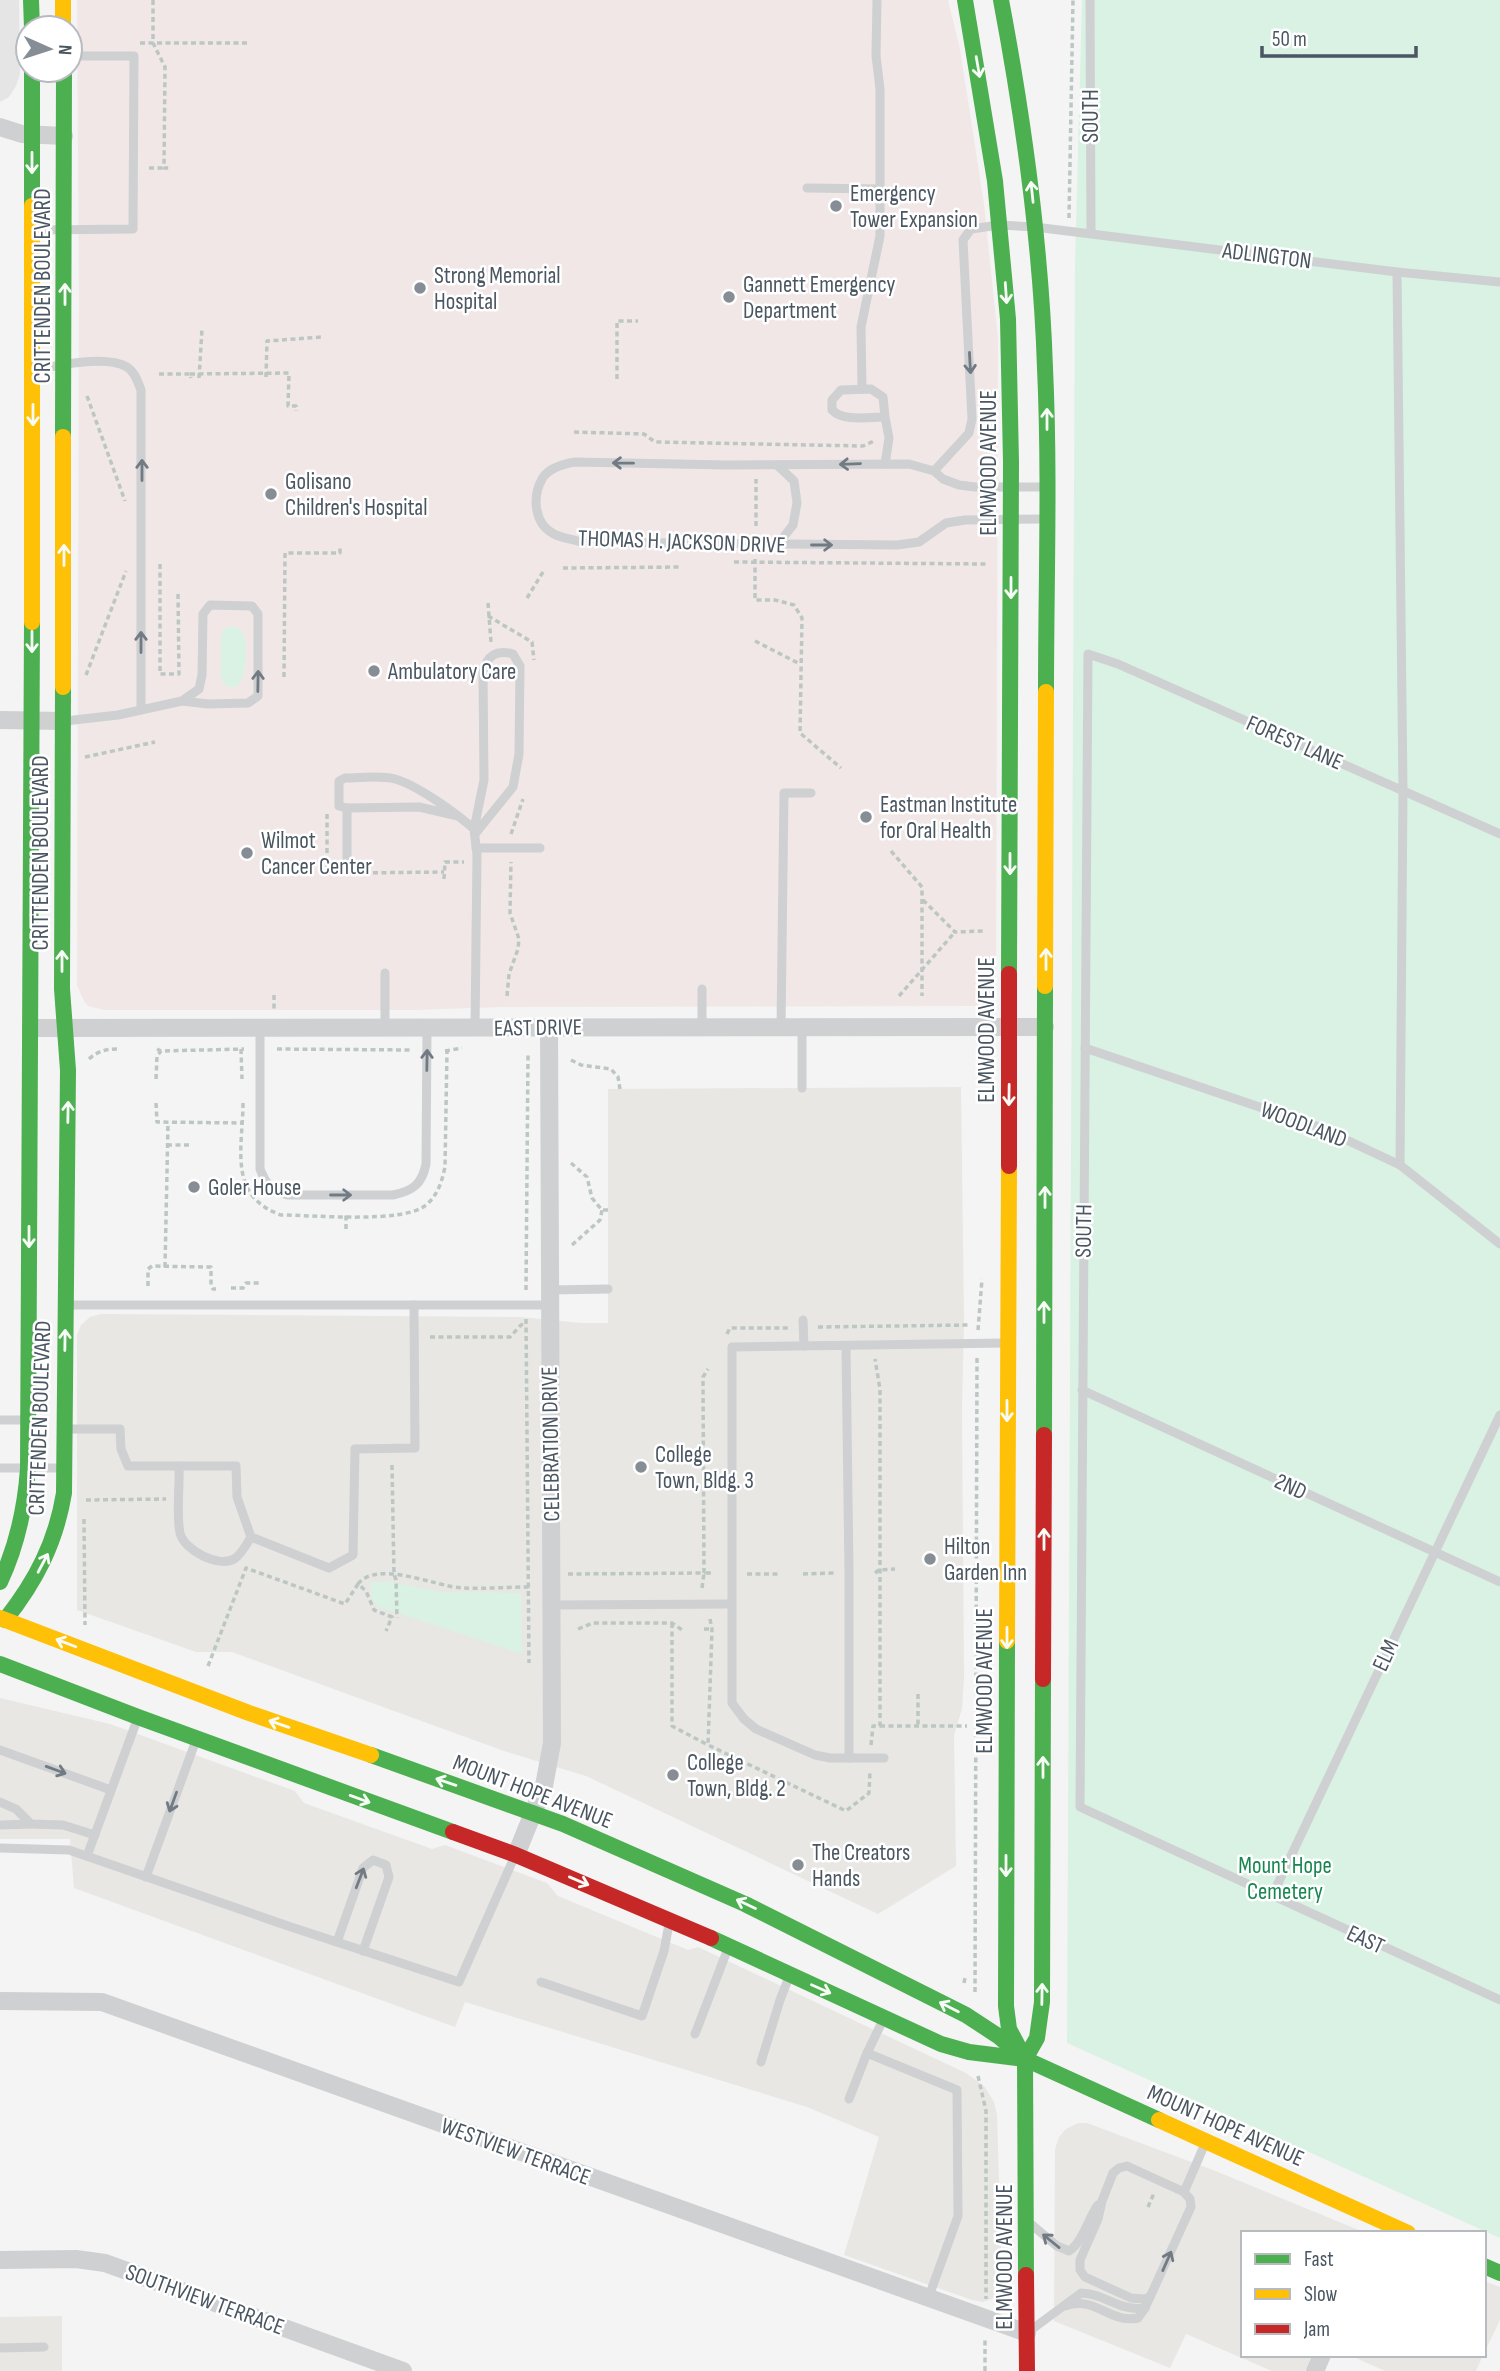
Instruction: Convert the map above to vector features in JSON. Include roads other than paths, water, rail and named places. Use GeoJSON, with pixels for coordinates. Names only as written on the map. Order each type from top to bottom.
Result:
{"type":"FeatureCollection","features":[{"type":"Feature","properties":{"kind":"main road","name":"ELMWOOD AVENUE"},"geometry":{"type":"LineString","coordinates":[[965,0],[988,129],[1009,351],[1012,519],[1006,2006],[1009,2029],[1025,2059],[1027,2371]]}},
{"type":"Feature","properties":{"kind":"main road","name":"ELMWOOD AVENUE"},"geometry":{"type":"LineString","coordinates":[[1001,0],[1021,107],[1035,227],[1046,366],[1042,2001],[1037,2038],[1025,2059]]}},
{"type":"Feature","properties":{"kind":"main road","name":"CRITTENDEN BOULEVARD"},"geometry":{"type":"LineString","coordinates":[[2,1620],[33,1581],[57,1534],[64,1493],[65,1429],[47,1304],[31,1028],[32,84]]}},
{"type":"Feature","properties":{"kind":"main road","name":"CRITTENDEN BOULEVARD"},"geometry":{"type":"LineString","coordinates":[[0,1582],[19,1537],[24,1515],[28,1420],[47,1304],[68,1070],[62,989],[64,84]]}},
{"type":"Feature","properties":{"kind":"main road","name":"MOUNT HOPE AVENUE"},"geometry":{"type":"LineString","coordinates":[[2,1620],[249,1713],[533,1813],[745,1904],[976,2021],[1025,2059],[1206,2141],[1381,2227],[1399,2231]]}},
{"type":"Feature","properties":{"kind":"main road","name":"MOUNT HOPE AVENUE"},"geometry":{"type":"LineString","coordinates":[[0,1664],[516,1855],[670,1919],[953,2048],[1025,2059]]}},
{"type":"Feature","properties":{"kind":"street"},"geometry":{"type":"LineString","coordinates":[[0,127],[22,134],[64,136]]}},
{"type":"Feature","properties":{"kind":"street"},"geometry":{"type":"LineString","coordinates":[[0,720],[63,721]]}},
{"type":"Feature","properties":{"kind":"street","name":"CELEBRATION DRIVE"},"geometry":{"type":"LineString","coordinates":[[516,1855],[544,1786],[552,1743],[549,1027]]}},
{"type":"Feature","properties":{"kind":"street","name":"EAST DRIVE"},"geometry":{"type":"LineString","coordinates":[[31,1028],[1045,1027]]}},
{"type":"Feature","properties":{"kind":"street","name":"WESTVIEW TERRACE"},"geometry":{"type":"LineString","coordinates":[[0,2001],[102,2002],[1027,2333]]}},
{"type":"Feature","properties":{"kind":"street","name":"SOUTHVIEW TERRACE"},"geometry":{"type":"LineString","coordinates":[[0,2260],[76,2259],[105,2263],[403,2371]]}},
{"type":"Feature","properties":{"kind":"lane"},"geometry":{"type":"LineString","coordinates":[[862,389],[862,327],[878,248],[880,89],[876,56],[877,0]]}},
{"type":"Feature","properties":{"kind":"lane","name":"SOUTH"},"geometry":{"type":"LineString","coordinates":[[1090,0],[1091,233]]}},
{"type":"Feature","properties":{"kind":"lane"},"geometry":{"type":"LineString","coordinates":[[32,229],[133,229],[134,56],[84,56]]}},
{"type":"Feature","properties":{"kind":"lane"},"geometry":{"type":"LineString","coordinates":[[807,188],[880,189]]}},
{"type":"Feature","properties":{"kind":"lane","name":"ADLINGTON"},"geometry":{"type":"LineString","coordinates":[[934,471],[969,433],[972,419],[962,240],[971,229],[999,225],[1035,227],[1397,272],[1500,282]]}},
{"type":"Feature","properties":{"kind":"lane"},"geometry":{"type":"LineString","coordinates":[[1397,272],[1403,790],[1400,1164]]}},
{"type":"Feature","properties":{"kind":"lane"},"geometry":{"type":"LineString","coordinates":[[33,371],[65,362],[113,362],[128,367],[141,390],[141,710]]}},
{"type":"Feature","properties":{"kind":"lane"},"geometry":{"type":"LineString","coordinates":[[885,417],[837,416],[832,410],[832,400],[841,390],[871,389],[883,397],[889,438],[885,464]]}},
{"type":"Feature","properties":{"kind":"lane","name":"THOMAS H. JACKSON DRIVE"},"geometry":{"type":"LineString","coordinates":[[1047,487],[959,485],[943,479],[934,471],[909,464],[575,462],[560,464],[542,478],[536,497],[537,513],[542,524],[553,534],[581,542],[897,545],[919,542],[946,523],[965,520],[1047,519]]}},
{"type":"Feature","properties":{"kind":"lane"},"geometry":{"type":"LineString","coordinates":[[777,465],[794,481],[797,503],[793,525],[778,544]]}},
{"type":"Feature","properties":{"kind":"lane"},"geometry":{"type":"LineString","coordinates":[[63,721],[118,715],[182,701],[208,704],[248,703],[258,696],[258,614],[252,606],[210,605],[202,614],[202,675],[199,689],[182,701]]}},
{"type":"Feature","properties":{"kind":"lane"},"geometry":{"type":"LineString","coordinates":[[474,831],[513,787],[519,754],[520,666],[513,654],[503,651],[492,654],[486,661],[483,672],[484,780],[474,831],[475,1028]]}},
{"type":"Feature","properties":{"kind":"lane","name":"SOUTH"},"geometry":{"type":"LineString","coordinates":[[1080,1807],[1088,654]]}},
{"type":"Feature","properties":{"kind":"lane","name":"FOREST LANE"},"geometry":{"type":"LineString","coordinates":[[1088,654],[1118,664],[1500,834]]}},
{"type":"Feature","properties":{"kind":"lane"},"geometry":{"type":"LineString","coordinates":[[458,816],[419,807],[339,806],[339,781],[345,778],[393,778],[458,816],[474,831]]}},
{"type":"Feature","properties":{"kind":"lane"},"geometry":{"type":"LineString","coordinates":[[781,1027],[784,793],[811,793]]}},
{"type":"Feature","properties":{"kind":"lane"},"geometry":{"type":"LineString","coordinates":[[347,808],[347,860]]}},
{"type":"Feature","properties":{"kind":"lane"},"geometry":{"type":"LineString","coordinates":[[476,848],[540,848]]}},
{"type":"Feature","properties":{"kind":"lane"},"geometry":{"type":"LineString","coordinates":[[385,973],[385,1028]]}},
{"type":"Feature","properties":{"kind":"lane"},"geometry":{"type":"LineString","coordinates":[[702,989],[702,1026]]}},
{"type":"Feature","properties":{"kind":"lane"},"geometry":{"type":"LineString","coordinates":[[802,1027],[802,1088]]}},
{"type":"Feature","properties":{"kind":"lane"},"geometry":{"type":"LineString","coordinates":[[260,1029],[260,1169],[266,1184],[277,1192],[288,1195],[393,1195],[416,1188],[423,1177],[426,1164],[427,1028]]}},
{"type":"Feature","properties":{"kind":"lane","name":"WOODLAND"},"geometry":{"type":"LineString","coordinates":[[1085,1048],[1319,1126],[1400,1164],[1500,1244]]}},
{"type":"Feature","properties":{"kind":"lane"},"geometry":{"type":"LineString","coordinates":[[47,1304],[414,1305],[549,1298],[608,1289]]}},
{"type":"Feature","properties":{"kind":"lane"},"geometry":{"type":"LineString","coordinates":[[251,1538],[329,1568],[354,1555],[355,1449],[415,1448],[414,1305]]}},
{"type":"Feature","properties":{"kind":"lane"},"geometry":{"type":"LineString","coordinates":[[803,1324],[804,1346]]}},
{"type":"Feature","properties":{"kind":"lane"},"geometry":{"type":"LineString","coordinates":[[884,1758],[830,1758],[815,1755],[756,1729],[732,1703],[732,1347],[1007,1343]]}},
{"type":"Feature","properties":{"kind":"lane"},"geometry":{"type":"LineString","coordinates":[[846,1346],[849,1758]]}},
{"type":"Feature","properties":{"kind":"lane","name":"2ND"},"geometry":{"type":"LineString","coordinates":[[1082,1390],[1500,1582]]}},
{"type":"Feature","properties":{"kind":"lane","name":"ELM"},"geometry":{"type":"LineString","coordinates":[[1272,1896],[1500,1415]]}},
{"type":"Feature","properties":{"kind":"lane"},"geometry":{"type":"LineString","coordinates":[[0,1420],[28,1420]]}},
{"type":"Feature","properties":{"kind":"lane"},"geometry":{"type":"LineString","coordinates":[[65,1429],[120,1430],[121,1449],[128,1466],[236,1466],[237,1497],[251,1538]]}},
{"type":"Feature","properties":{"kind":"lane"},"geometry":{"type":"LineString","coordinates":[[180,1466],[180,1533],[185,1544],[195,1553],[222,1562],[234,1559],[251,1538]]}},
{"type":"Feature","properties":{"kind":"lane"},"geometry":{"type":"LineString","coordinates":[[0,1468],[64,1468]]}},
{"type":"Feature","properties":{"kind":"lane"},"geometry":{"type":"LineString","coordinates":[[552,1605],[730,1604]]}},
{"type":"Feature","properties":{"kind":"lane"},"geometry":{"type":"LineString","coordinates":[[87,1856],[138,1717]]}},
{"type":"Feature","properties":{"kind":"lane"},"geometry":{"type":"LineString","coordinates":[[146,1877],[197,1738]]}},
{"type":"Feature","properties":{"kind":"lane"},"geometry":{"type":"LineString","coordinates":[[0,1750],[111,1790]]}},
{"type":"Feature","properties":{"kind":"lane"},"geometry":{"type":"LineString","coordinates":[[0,1801],[16,1809],[31,1824]]}},
{"type":"Feature","properties":{"kind":"lane","name":"EAST"},"geometry":{"type":"LineString","coordinates":[[1080,1807],[1500,2000]]}},
{"type":"Feature","properties":{"kind":"lane"},"geometry":{"type":"LineString","coordinates":[[0,1825],[63,1825],[95,1835]]}},
{"type":"Feature","properties":{"kind":"lane"},"geometry":{"type":"LineString","coordinates":[[0,1848],[52,1847],[69,1850],[459,1982],[516,1855]]}},
{"type":"Feature","properties":{"kind":"lane"},"geometry":{"type":"LineString","coordinates":[[337,1942],[363,1868],[373,1860],[386,1864],[389,1877],[363,1951]]}},
{"type":"Feature","properties":{"kind":"lane"},"geometry":{"type":"LineString","coordinates":[[541,1982],[642,2016],[664,1951],[670,1919]]}},
{"type":"Feature","properties":{"kind":"lane"},"geometry":{"type":"LineString","coordinates":[[695,2034],[729,1946]]}},
{"type":"Feature","properties":{"kind":"lane"},"geometry":{"type":"LineString","coordinates":[[761,2062],[790,1975]]}},
{"type":"Feature","properties":{"kind":"lane"},"geometry":{"type":"LineString","coordinates":[[849,2099],[884,2017]]}},
{"type":"Feature","properties":{"kind":"lane"},"geometry":{"type":"LineString","coordinates":[[867,2053],[957,2090],[958,2216],[928,2299]]}},
{"type":"Feature","properties":{"kind":"lane"},"geometry":{"type":"LineString","coordinates":[[1184,2192],[1206,2141]]}},
{"type":"Feature","properties":{"kind":"lane"},"geometry":{"type":"LineString","coordinates":[[1027,2333],[1081,2293],[1090,2293],[1127,2309],[1145,2308],[1191,2207],[1190,2199],[1184,2192],[1127,2166],[1113,2173],[1098,2219],[1080,2260],[1080,2270],[1085,2277],[1131,2298],[1144,2300],[1150,2297]]}},
{"type":"Feature","properties":{"kind":"lane"},"geometry":{"type":"LineString","coordinates":[[1027,2220],[1057,2246],[1069,2251],[1102,2201]]}},
{"type":"Feature","properties":{"kind":"lane"},"geometry":{"type":"LineString","coordinates":[[0,2348],[44,2347]]}},
{"type":"Feature","properties":{"kind":"place","name":"Emergency Tower Expansion"},"geometry":{"type":"Point","coordinates":[836,206]}},
{"type":"Feature","properties":{"kind":"place","name":"Strong Memorial Hospital"},"geometry":{"type":"Point","coordinates":[420,288]}},
{"type":"Feature","properties":{"kind":"place","name":"Gannett Emergency Department"},"geometry":{"type":"Point","coordinates":[729,297]}},
{"type":"Feature","properties":{"kind":"place","name":"Golisano Children's Hospital"},"geometry":{"type":"Point","coordinates":[271,494]}},
{"type":"Feature","properties":{"kind":"place","name":"Ambulatory Care"},"geometry":{"type":"Point","coordinates":[374,671]}},
{"type":"Feature","properties":{"kind":"place","name":"Eastman Institute for Oral Health"},"geometry":{"type":"Point","coordinates":[866,817]}},
{"type":"Feature","properties":{"kind":"place","name":"Wilmot Cancer Center"},"geometry":{"type":"Point","coordinates":[247,853]}},
{"type":"Feature","properties":{"kind":"place","name":"Goler House"},"geometry":{"type":"Point","coordinates":[194,1187]}},
{"type":"Feature","properties":{"kind":"place","name":"College Town, Bldg. 3"},"geometry":{"type":"Point","coordinates":[641,1467]}},
{"type":"Feature","properties":{"kind":"place","name":"Hilton Garden Inn"},"geometry":{"type":"Point","coordinates":[930,1559]}},
{"type":"Feature","properties":{"kind":"place","name":"College Town, Bldg. 2"},"geometry":{"type":"Point","coordinates":[673,1775]}},
{"type":"Feature","properties":{"kind":"place","name":"The Creators Hands"},"geometry":{"type":"Point","coordinates":[798,1865]}},
{"type":"Feature","properties":{"kind":"park label","name":"Mount Hope Cemetery"},"geometry":{"type":"Point","coordinates":[1285,1878]}}]}
